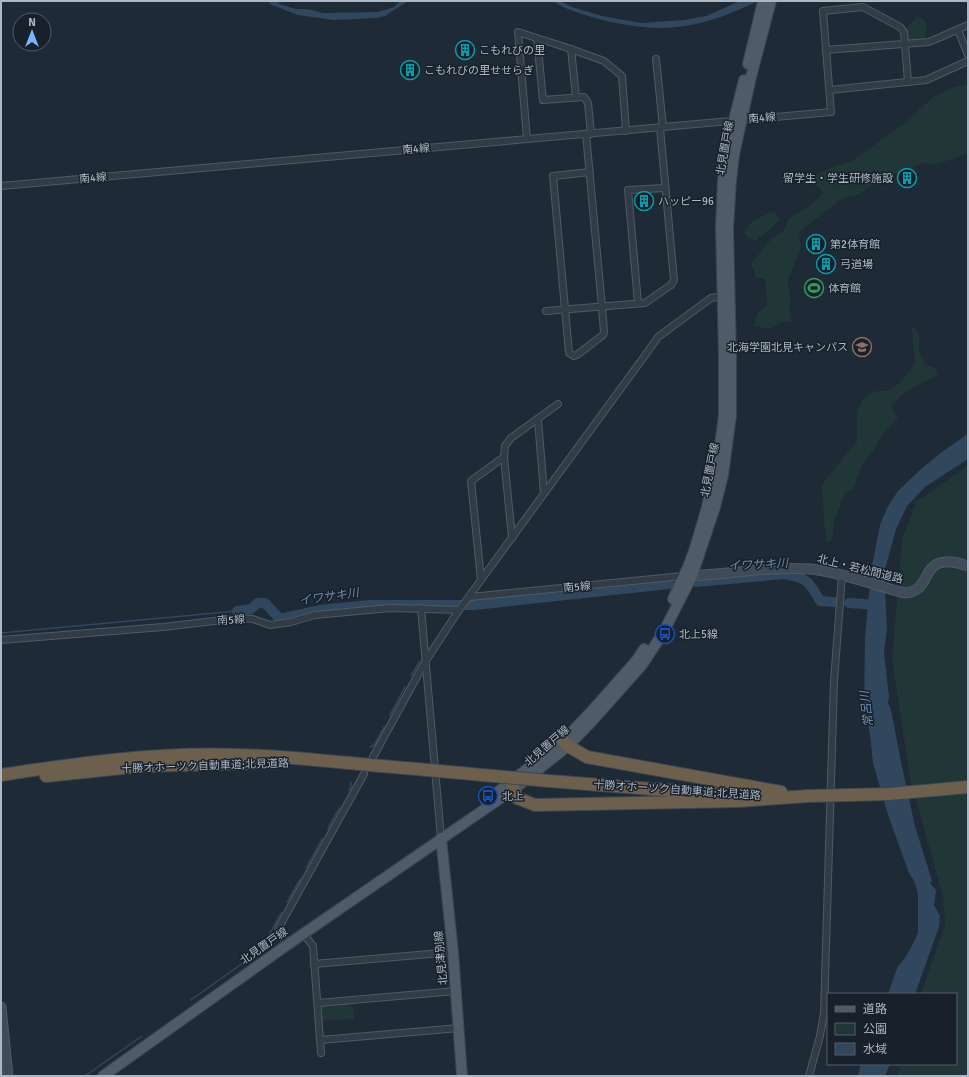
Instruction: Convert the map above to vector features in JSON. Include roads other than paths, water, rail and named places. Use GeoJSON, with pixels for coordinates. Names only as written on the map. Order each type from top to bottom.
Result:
{"type":"FeatureCollection","features":[{"type":"Feature","properties":{"kind":"highway"},"geometry":{"type":"LineString","coordinates":[[565,743],[587,757],[808,796]]}},
{"type":"Feature","properties":{"kind":"highway","name":"十勝オホーツク自動車道;北見道路"},"geometry":{"type":"LineString","coordinates":[[1,775],[139,756],[236,754],[739,796],[889,794],[968,786]]}},
{"type":"Feature","properties":{"kind":"highway","name":"十勝オホーツク自動車道;北見道路"},"geometry":{"type":"LineString","coordinates":[[1,784],[47,776],[142,766],[243,763],[386,767]]}},
{"type":"Feature","properties":{"kind":"highway"},"geometry":{"type":"LineString","coordinates":[[512,785],[517,798],[535,805],[738,801],[808,796]]}},
{"type":"Feature","properties":{"kind":"main road","name":"北見置戸線"},"geometry":{"type":"LineString","coordinates":[[763,1],[764,15]]}},
{"type":"Feature","properties":{"kind":"main road","name":"北見置戸線"},"geometry":{"type":"LineString","coordinates":[[103,1076],[287,944],[304,934],[441,838],[452,832],[565,743],[636,661],[658,629],[688,576],[707,507],[720,445],[724,415],[724,356],[728,228],[731,181],[738,120],[764,15],[771,1]]}},
{"type":"Feature","properties":{"kind":"main road","name":"北見津別線"},"geometry":{"type":"LineString","coordinates":[[441,838],[453,952],[462,1076]]}},
{"type":"Feature","properties":{"kind":"street"},"geometry":{"type":"LineString","coordinates":[[908,82],[904,32],[900,27],[863,7],[823,11],[830,90],[908,82],[926,80],[968,61]]}},
{"type":"Feature","properties":{"kind":"street"},"geometry":{"type":"LineString","coordinates":[[826,50],[929,42],[968,25]]}},
{"type":"Feature","properties":{"kind":"street"},"geometry":{"type":"LineString","coordinates":[[958,30],[968,55]]}},
{"type":"Feature","properties":{"kind":"street"},"geometry":{"type":"LineString","coordinates":[[527,139],[518,32],[604,61],[622,76],[626,131]]}},
{"type":"Feature","properties":{"kind":"street"},"geometry":{"type":"LineString","coordinates":[[537,38],[543,100],[584,97],[588,102],[590,172],[602,307],[603,335],[574,356],[569,353],[553,176],[590,172]]}},
{"type":"Feature","properties":{"kind":"street"},"geometry":{"type":"LineString","coordinates":[[571,49],[576,98]]}},
{"type":"Feature","properties":{"kind":"street"},"geometry":{"type":"LineString","coordinates":[[546,311],[645,303],[671,285],[674,280],[665,188],[656,59]]}},
{"type":"Feature","properties":{"kind":"street","name":"南4線"},"geometry":{"type":"LineString","coordinates":[[1,186],[831,112],[830,90]]}},
{"type":"Feature","properties":{"kind":"street"},"geometry":{"type":"LineString","coordinates":[[638,304],[628,190],[665,188]]}},
{"type":"Feature","properties":{"kind":"street"},"geometry":{"type":"LineString","coordinates":[[373,757],[425,662],[480,580],[658,337],[711,298],[726,296]]}},
{"type":"Feature","properties":{"kind":"street"},"geometry":{"type":"LineString","coordinates":[[512,538],[504,457],[505,446],[511,438],[538,420],[558,404]]}},
{"type":"Feature","properties":{"kind":"street"},"geometry":{"type":"LineString","coordinates":[[538,420],[544,492]]}},
{"type":"Feature","properties":{"kind":"street"},"geometry":{"type":"LineString","coordinates":[[480,580],[471,481],[504,457]]}},
{"type":"Feature","properties":{"kind":"street","name":"北上・若松間道路"},"geometry":{"type":"LineString","coordinates":[[688,576],[780,568],[821,570],[904,593],[913,592],[919,588],[931,568],[938,563],[948,562],[968,566]]}},
{"type":"Feature","properties":{"kind":"street","name":"南5線"},"geometry":{"type":"LineString","coordinates":[[470,597],[688,576]]}},
{"type":"Feature","properties":{"kind":"street"},"geometry":{"type":"LineString","coordinates":[[809,1076],[820,1036],[824,1013],[834,681],[845,576]]}},
{"type":"Feature","properties":{"kind":"street","name":"南5線"},"geometry":{"type":"LineString","coordinates":[[1,640],[163,627],[240,618],[270,625],[277,625],[315,615],[390,608],[462,607]]}},
{"type":"Feature","properties":{"kind":"street"},"geometry":{"type":"LineString","coordinates":[[420,608],[441,838]]}},
{"type":"Feature","properties":{"kind":"street"},"geometry":{"type":"LineString","coordinates":[[287,944],[278,929],[364,774]]}},
{"type":"Feature","properties":{"kind":"street"},"geometry":{"type":"LineString","coordinates":[[304,934],[313,946],[321,1052]]}},
{"type":"Feature","properties":{"kind":"street"},"geometry":{"type":"LineString","coordinates":[[314,964],[453,952]]}},
{"type":"Feature","properties":{"kind":"street"},"geometry":{"type":"LineString","coordinates":[[318,1003],[456,991]]}},
{"type":"Feature","properties":{"kind":"street"},"geometry":{"type":"LineString","coordinates":[[1,1007],[8,1076]]}},
{"type":"Feature","properties":{"kind":"street"},"geometry":{"type":"LineString","coordinates":[[321,1040],[459,1028]]}},
{"type":"Feature","properties":{"kind":"water"},"geometry":{"type":"Polygon","coordinates":[[[268,1],[278,1],[279,4],[296,9],[307,9],[323,13],[378,12],[394,7],[400,1],[408,1],[385,16],[377,18],[333,20],[298,15],[272,5],[268,1]]]}},
{"type":"Feature","properties":{"kind":"water"},"geometry":{"type":"Polygon","coordinates":[[[553,1],[560,1],[572,7],[602,16],[641,23],[684,20],[706,16],[740,1],[758,1],[729,14],[697,24],[656,28],[634,26],[602,20],[572,10],[553,1]]]}},
{"type":"Feature","properties":{"kind":"water","name":"常呂川"},"geometry":{"type":"Polygon","coordinates":[[[968,434],[968,459],[925,487],[907,506],[896,529],[884,573],[887,628],[884,653],[889,697],[888,703],[891,710],[915,826],[932,881],[930,883],[936,890],[934,905],[940,916],[939,927],[915,993],[888,993],[898,966],[905,958],[918,932],[918,893],[914,881],[909,873],[888,815],[873,763],[870,734],[864,707],[865,638],[871,571],[880,525],[887,508],[898,491],[942,452],[968,434]]]}},
{"type":"Feature","properties":{"kind":"water"},"geometry":{"type":"Polygon","coordinates":[[[861,1065],[890,1065],[885,1076],[858,1076],[861,1065]]]}},
{"type":"Feature","properties":{"kind":"waterway","name":"イワサキ川"},"geometry":{"type":"LineString","coordinates":[[696,582],[785,574],[798,577],[807,582],[820,601],[834,602]]}},
{"type":"Feature","properties":{"kind":"waterway","name":"イワサキ川"},"geometry":{"type":"LineString","coordinates":[[237,611],[251,609],[258,603],[265,603],[280,619],[320,610],[369,605],[474,605],[669,584]]}},
{"type":"Feature","properties":{"kind":"waterway","name":"イワサキ川"},"geometry":{"type":"LineString","coordinates":[[849,603],[878,605]]}},
{"type":"Feature","properties":{"kind":"waterway","name":"イワサキ川"},"geometry":{"type":"LineString","coordinates":[[1,633],[237,611]]}},
{"type":"Feature","properties":{"kind":"waterway"},"geometry":{"type":"LineString","coordinates":[[411,676],[419,662]]}},
{"type":"Feature","properties":{"kind":"waterway"},"geometry":{"type":"LineString","coordinates":[[390,715],[405,687]]}},
{"type":"Feature","properties":{"kind":"waterway"},"geometry":{"type":"LineString","coordinates":[[370,747],[374,745],[384,727]]}},
{"type":"Feature","properties":{"kind":"waterway"},"geometry":{"type":"LineString","coordinates":[[349,790],[351,782]]}},
{"type":"Feature","properties":{"kind":"waterway"},"geometry":{"type":"LineString","coordinates":[[328,828],[339,808]]}},
{"type":"Feature","properties":{"kind":"waterway"},"geometry":{"type":"LineString","coordinates":[[306,868],[322,839]]}},
{"type":"Feature","properties":{"kind":"waterway"},"geometry":{"type":"LineString","coordinates":[[287,902],[300,879]]}},
{"type":"Feature","properties":{"kind":"waterway"},"geometry":{"type":"LineString","coordinates":[[264,944],[281,913]]}},
{"type":"Feature","properties":{"kind":"waterway"},"geometry":{"type":"LineString","coordinates":[[191,1000],[254,955]]}},
{"type":"Feature","properties":{"kind":"waterway"},"geometry":{"type":"LineString","coordinates":[[85,1076],[142,1036]]}},
{"type":"Feature","properties":{"kind":"place","name":"こもれびの里"},"geometry":{"type":"Point","coordinates":[465,50]}},
{"type":"Feature","properties":{"kind":"place","name":"こもれびの里せせらぎ"},"geometry":{"type":"Point","coordinates":[410,70]}},
{"type":"Feature","properties":{"kind":"place","name":"留学生・学生研修施設"},"geometry":{"type":"Point","coordinates":[907,178]}},
{"type":"Feature","properties":{"kind":"place","name":"ハッピー96"},"geometry":{"type":"Point","coordinates":[644,201]}},
{"type":"Feature","properties":{"kind":"place","name":"第2体育館"},"geometry":{"type":"Point","coordinates":[816,244]}},
{"type":"Feature","properties":{"kind":"place","name":"弓道場"},"geometry":{"type":"Point","coordinates":[826,264]}},
{"type":"Feature","properties":{"kind":"place","name":"体育館"},"geometry":{"type":"Point","coordinates":[814,288]}},
{"type":"Feature","properties":{"kind":"place","name":"北海学園北見キャンパス"},"geometry":{"type":"Point","coordinates":[862,347]}},
{"type":"Feature","properties":{"kind":"place","name":"北上5線"},"geometry":{"type":"Point","coordinates":[665,634]}},
{"type":"Feature","properties":{"kind":"place","name":"北上"},"geometry":{"type":"Point","coordinates":[488,796]}}]}
